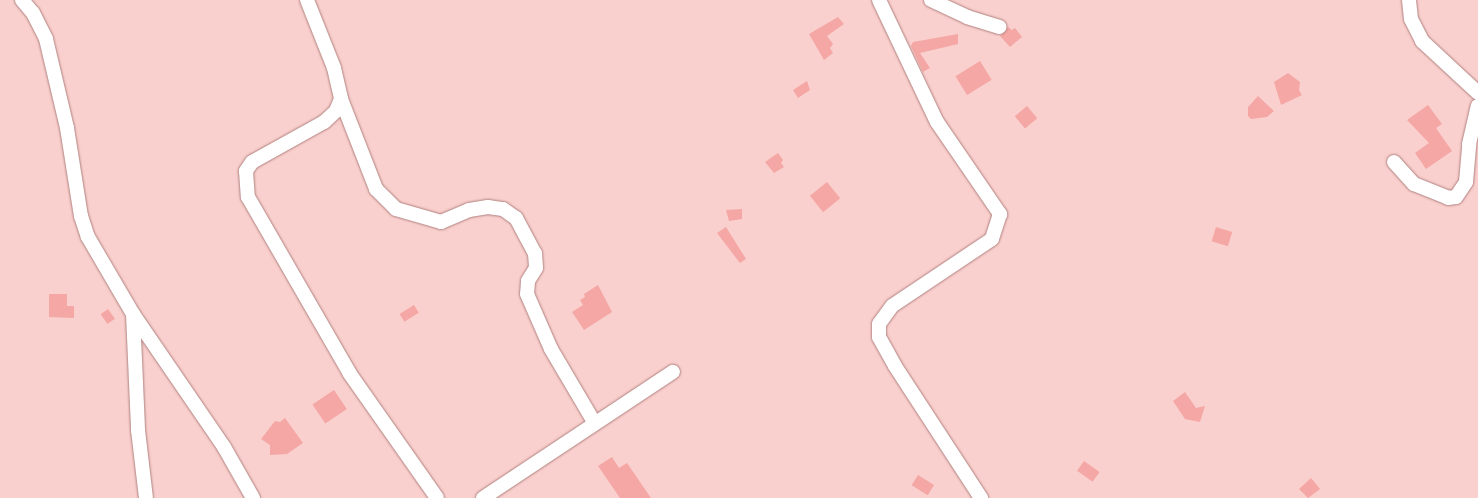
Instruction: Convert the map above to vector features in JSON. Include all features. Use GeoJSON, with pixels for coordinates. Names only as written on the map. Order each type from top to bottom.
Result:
{"type":"FeatureCollection","features":[{"type":"Feature","properties":{"kind":"street"},"geometry":{"type":"LineString","coordinates":[[22,0],[33,14],[46,40],[67,128],[84,227],[133,314],[224,447],[253,498]]}},
{"type":"Feature","properties":{"kind":"street"},"geometry":{"type":"LineString","coordinates":[[307,0],[334,68],[341,99],[376,189],[396,209],[441,222],[468,210],[488,207],[503,209],[516,218],[535,253],[536,268],[528,281],[527,294],[551,348],[594,422]]}},
{"type":"Feature","properties":{"kind":"street"},"geometry":{"type":"LineString","coordinates":[[880,0],[937,122],[1000,214],[992,239],[974,254],[892,306],[879,324],[879,337],[895,366],[981,498]]}},
{"type":"Feature","properties":{"kind":"street"},"geometry":{"type":"LineString","coordinates":[[931,0],[966,17],[999,27]]}},
{"type":"Feature","properties":{"kind":"street"},"geometry":{"type":"LineString","coordinates":[[1409,0],[1411,19],[1422,41],[1478,93]]}},
{"type":"Feature","properties":{"kind":"street"},"geometry":{"type":"LineString","coordinates":[[341,99],[336,112],[324,122],[252,162],[245,181],[248,198],[350,374],[437,498]]}},
{"type":"Feature","properties":{"kind":"street"},"geometry":{"type":"LineString","coordinates":[[1394,162],[1414,184],[1448,198],[1456,198],[1466,182],[1469,144],[1478,106]]}},
{"type":"Feature","properties":{"kind":"street"},"geometry":{"type":"LineString","coordinates":[[133,314],[138,430],[146,498]]}},
{"type":"Feature","properties":{"kind":"street"},"geometry":{"type":"LineString","coordinates":[[483,498],[594,422],[673,372]]}},
{"type":"Feature","properties":{"kind":"building"},"geometry":{"type":"Polygon","coordinates":[[[838,17],[844,24],[827,36],[833,44],[830,48],[833,53],[824,60],[809,34],[838,17]]]}},
{"type":"Feature","properties":{"kind":"building"},"geometry":{"type":"Polygon","coordinates":[[[1008,27],[1012,30],[1015,28],[1022,37],[1010,47],[1000,36],[1008,27]]]}},
{"type":"Feature","properties":{"kind":"building"},"geometry":{"type":"Polygon","coordinates":[[[958,34],[958,44],[920,53],[930,68],[923,72],[911,46],[913,42],[958,34]]]}},
{"type":"Feature","properties":{"kind":"building"},"geometry":{"type":"Polygon","coordinates":[[[980,61],[992,80],[967,95],[955,76],[980,61]]]}},
{"type":"Feature","properties":{"kind":"building"},"geometry":{"type":"Polygon","coordinates":[[[1288,73],[1300,82],[1299,90],[1302,95],[1281,105],[1274,82],[1288,73]]]}},
{"type":"Feature","properties":{"kind":"building"},"geometry":{"type":"Polygon","coordinates":[[[807,81],[810,90],[798,98],[793,90],[807,81]]]}},
{"type":"Feature","properties":{"kind":"building"},"geometry":{"type":"Polygon","coordinates":[[[1258,96],[1274,111],[1267,117],[1251,119],[1248,116],[1248,107],[1258,96]]]}},
{"type":"Feature","properties":{"kind":"building"},"geometry":{"type":"Polygon","coordinates":[[[1428,105],[1442,124],[1436,128],[1452,151],[1426,169],[1415,153],[1429,143],[1407,120],[1428,105]]]}},
{"type":"Feature","properties":{"kind":"building"},"geometry":{"type":"Polygon","coordinates":[[[1027,106],[1037,118],[1025,129],[1015,116],[1027,106]]]}},
{"type":"Feature","properties":{"kind":"building"},"geometry":{"type":"Polygon","coordinates":[[[778,153],[783,160],[781,163],[784,167],[774,173],[765,162],[778,153]]]}},
{"type":"Feature","properties":{"kind":"building"},"geometry":{"type":"Polygon","coordinates":[[[827,182],[840,198],[823,212],[810,196],[827,182]]]}},
{"type":"Feature","properties":{"kind":"building"},"geometry":{"type":"Polygon","coordinates":[[[742,209],[742,219],[729,221],[726,210],[742,209]]]}},
{"type":"Feature","properties":{"kind":"building"},"geometry":{"type":"Polygon","coordinates":[[[726,227],[746,259],[740,263],[717,233],[726,227]]]}},
{"type":"Feature","properties":{"kind":"building"},"geometry":{"type":"Polygon","coordinates":[[[1216,227],[1232,232],[1228,246],[1212,241],[1216,227]]]}},
{"type":"Feature","properties":{"kind":"building"},"geometry":{"type":"Polygon","coordinates":[[[598,285],[612,312],[584,330],[572,312],[583,305],[580,300],[585,297],[584,294],[598,285]]]}},
{"type":"Feature","properties":{"kind":"building"},"geometry":{"type":"Polygon","coordinates":[[[49,294],[67,294],[67,306],[74,306],[74,318],[49,317],[49,294]]]}},
{"type":"Feature","properties":{"kind":"building"},"geometry":{"type":"Polygon","coordinates":[[[414,305],[419,313],[404,322],[400,314],[414,305]]]}},
{"type":"Feature","properties":{"kind":"building"},"geometry":{"type":"Polygon","coordinates":[[[108,309],[115,319],[108,324],[101,314],[108,309]]]}},
{"type":"Feature","properties":{"kind":"building"},"geometry":{"type":"Polygon","coordinates":[[[334,390],[347,409],[325,424],[312,405],[334,390]]]}},
{"type":"Feature","properties":{"kind":"building"},"geometry":{"type":"Polygon","coordinates":[[[1185,392],[1196,408],[1205,406],[1200,422],[1185,419],[1173,401],[1185,392]]]}},
{"type":"Feature","properties":{"kind":"building"},"geometry":{"type":"Polygon","coordinates":[[[285,418],[303,443],[287,454],[270,455],[270,445],[261,439],[275,421],[280,422],[285,418]]]}},
{"type":"Feature","properties":{"kind":"building"},"geometry":{"type":"Polygon","coordinates":[[[612,457],[619,468],[627,463],[651,498],[620,498],[598,466],[612,457]]]}},
{"type":"Feature","properties":{"kind":"building"},"geometry":{"type":"Polygon","coordinates":[[[1084,461],[1100,472],[1093,482],[1077,471],[1084,461]]]}},
{"type":"Feature","properties":{"kind":"building"},"geometry":{"type":"Polygon","coordinates":[[[918,475],[934,485],[928,495],[912,485],[918,475]]]}},
{"type":"Feature","properties":{"kind":"building"},"geometry":{"type":"Polygon","coordinates":[[[1311,478],[1320,489],[1308,498],[1299,489],[1311,478]]]}}]}
